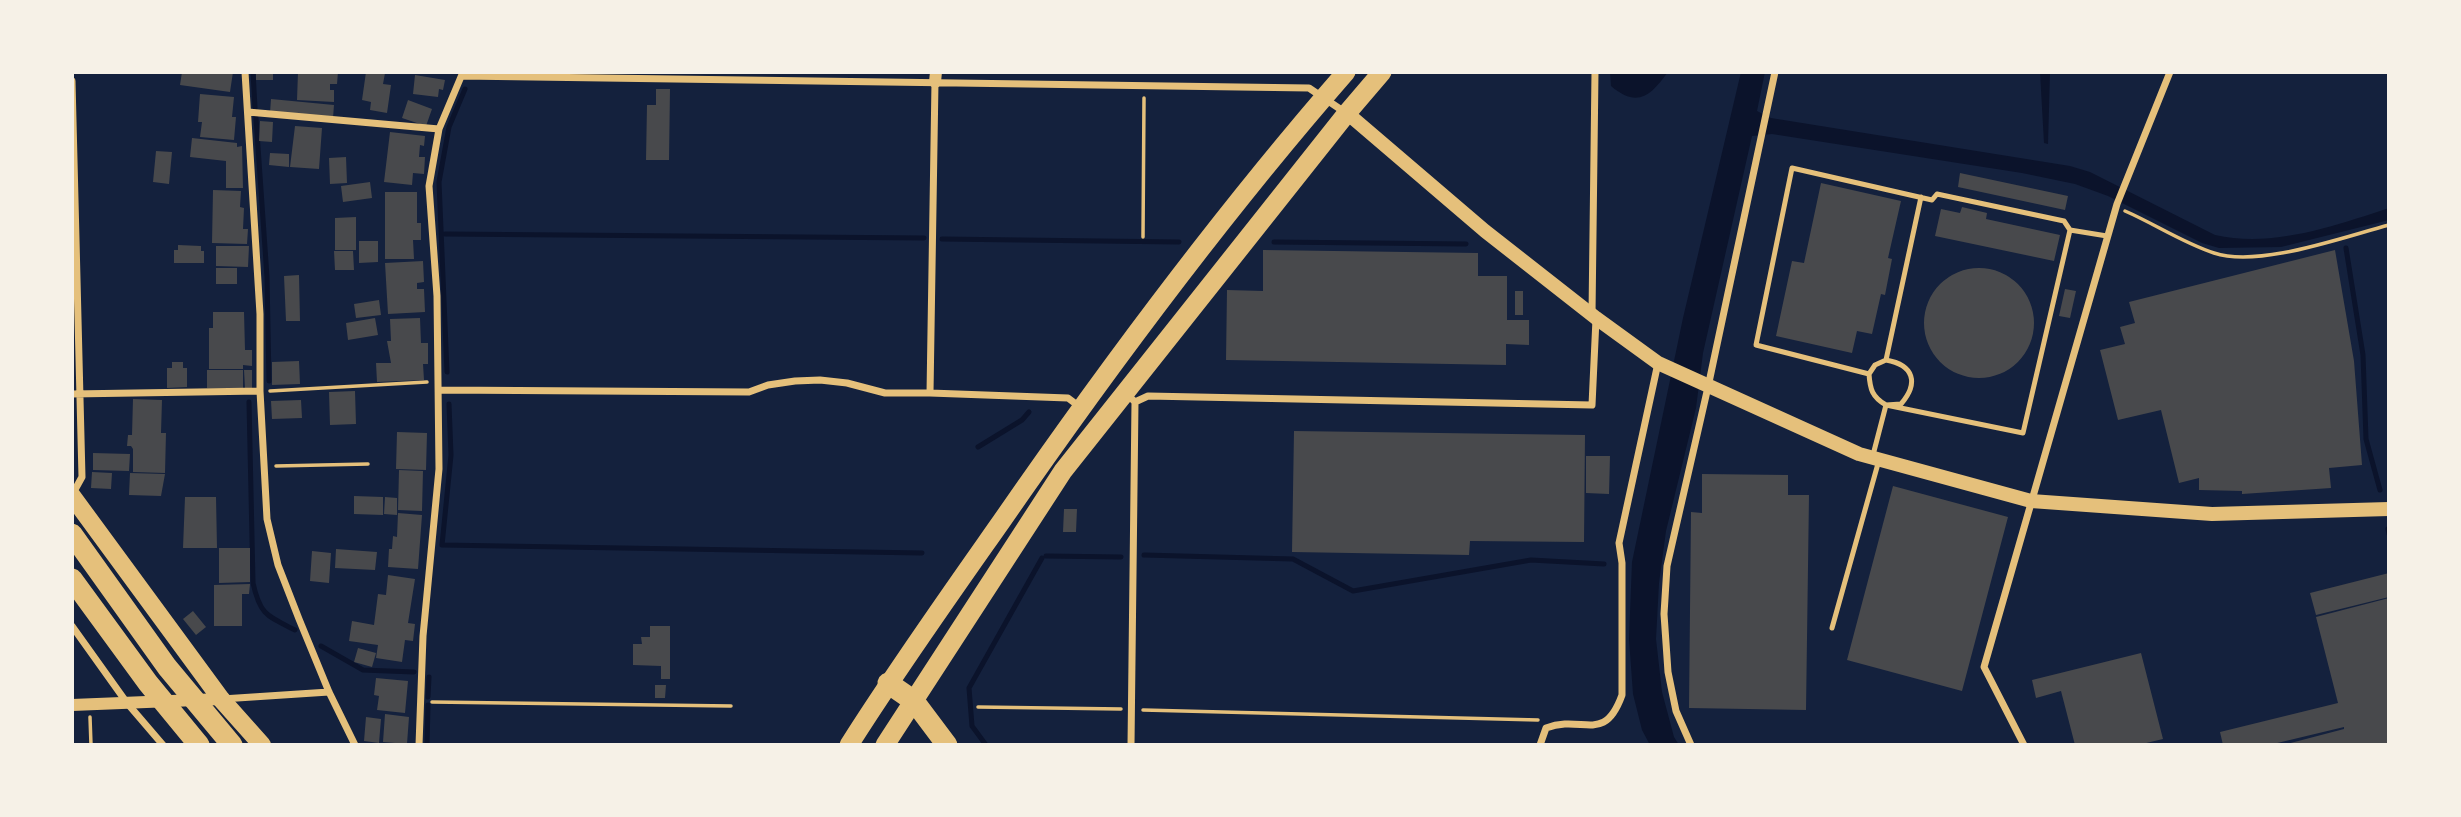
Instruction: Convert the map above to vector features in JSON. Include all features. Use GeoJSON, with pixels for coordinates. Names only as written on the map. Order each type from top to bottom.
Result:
{"type":"FeatureCollection","features":[{"type":"Feature","properties":{"kind":"highway"},"geometry":{"type":"LineString","coordinates":[[849,745],[888,683],[1080,407],[1183,270],[1346,72]]}},
{"type":"Feature","properties":{"kind":"highway"},"geometry":{"type":"LineString","coordinates":[[885,745],[1063,471],[1130,397],[1347,113],[1382,72]]}},
{"type":"Feature","properties":{"kind":"highway"},"geometry":{"type":"LineString","coordinates":[[72,534],[167,667],[232,745]]}},
{"type":"Feature","properties":{"kind":"highway"},"geometry":{"type":"LineString","coordinates":[[72,579],[148,683],[199,745]]}},
{"type":"Feature","properties":{"kind":"highway"},"geometry":{"type":"LineString","coordinates":[[888,683],[914,701],[947,745]]}},
{"type":"Feature","properties":{"kind":"main road"},"geometry":{"type":"LineString","coordinates":[[1347,113],[1485,231],[1658,363],[1876,458],[2031,501],[2212,514],[2389,509]]}},
{"type":"Feature","properties":{"kind":"main road"},"geometry":{"type":"LineString","coordinates":[[72,496],[221,699],[262,745]]}},
{"type":"Feature","properties":{"kind":"street"},"geometry":{"type":"LineString","coordinates":[[245,72],[260,314],[260,391],[267,519],[278,565],[329,692],[355,745]]}},
{"type":"Feature","properties":{"kind":"street"},"geometry":{"type":"LineString","coordinates":[[1131,745],[1130,397],[1592,405],[1595,72]]}},
{"type":"Feature","properties":{"kind":"street"},"geometry":{"type":"LineString","coordinates":[[1691,745],[1676,711],[1668,672],[1664,614],[1667,566],[1775,72]]}},
{"type":"Feature","properties":{"kind":"street"},"geometry":{"type":"LineString","coordinates":[[2024,745],[1984,667],[2116,206],[2170,72]]}},
{"type":"Feature","properties":{"kind":"street"},"geometry":{"type":"LineString","coordinates":[[419,745],[423,636],[439,469],[437,296],[429,186],[439,129],[463,74],[935,77],[1309,88],[1347,113]]}},
{"type":"Feature","properties":{"kind":"street"},"geometry":{"type":"LineString","coordinates":[[930,393],[935,77]]}},
{"type":"Feature","properties":{"kind":"street"},"geometry":{"type":"LineString","coordinates":[[72,81],[82,477],[72,496]]}},
{"type":"Feature","properties":{"kind":"street"},"geometry":{"type":"LineString","coordinates":[[248,112],[439,129]]}},
{"type":"Feature","properties":{"kind":"street"},"geometry":{"type":"LineString","coordinates":[[1540,745],[1546,728],[1557,724],[1606,722],[1615,715],[1622,695],[1622,564],[1619,544],[1658,363]]}},
{"type":"Feature","properties":{"kind":"street"},"geometry":{"type":"LineString","coordinates":[[439,386],[749,392],[781,383],[820,380],[848,383],[885,393],[1068,397],[1080,407]]}},
{"type":"Feature","properties":{"kind":"street"},"geometry":{"type":"LineString","coordinates":[[72,394],[260,391]]}},
{"type":"Feature","properties":{"kind":"street"},"geometry":{"type":"LineString","coordinates":[[72,626],[127,703],[163,745]]}},
{"type":"Feature","properties":{"kind":"street"},"geometry":{"type":"LineString","coordinates":[[72,705],[329,692]]}},
{"type":"Feature","properties":{"kind":"lane"},"geometry":{"type":"LineString","coordinates":[[1869,374],[1756,345],[1792,168],[1931,200],[1937,194],[2064,221],[2070,230],[2023,433],[1886,405],[1875,399],[1870,388],[1869,374],[1875,365],[1886,360],[1898,362],[1909,371],[1912,382],[1909,394],[1900,404],[1886,405]]}},
{"type":"Feature","properties":{"kind":"lane"},"geometry":{"type":"LineString","coordinates":[[1886,360],[1921,197]]}},
{"type":"Feature","properties":{"kind":"lane"},"geometry":{"type":"LineString","coordinates":[[2070,230],[2107,236]]}},
{"type":"Feature","properties":{"kind":"lane"},"geometry":{"type":"LineString","coordinates":[[1832,628],[1876,458],[1886,405]]}},
{"type":"Feature","properties":{"kind":"path"},"geometry":{"type":"LineString","coordinates":[[1143,237],[1144,85]]}},
{"type":"Feature","properties":{"kind":"path"},"geometry":{"type":"LineString","coordinates":[[2116,206],[2185,242],[2230,257],[2276,255],[2389,225]]}},
{"type":"Feature","properties":{"kind":"path"},"geometry":{"type":"LineString","coordinates":[[260,391],[439,386]]}},
{"type":"Feature","properties":{"kind":"path"},"geometry":{"type":"LineString","coordinates":[[263,466],[368,464]]}},
{"type":"Feature","properties":{"kind":"path"},"geometry":{"type":"LineString","coordinates":[[421,702],[731,706]]}},
{"type":"Feature","properties":{"kind":"path"},"geometry":{"type":"LineString","coordinates":[[90,705],[91,745]]}},
{"type":"Feature","properties":{"kind":"path"},"geometry":{"type":"LineString","coordinates":[[978,707],[1530,719],[1557,724]]}},
{"type":"Feature","properties":{"kind":"water"},"geometry":{"type":"Polygon","coordinates":[[[1610,72],[1668,72],[1650,93],[1636,98],[1629,97],[1611,86],[1610,72]]]}},
{"type":"Feature","properties":{"kind":"water"},"geometry":{"type":"Polygon","coordinates":[[[1741,72],[1765,72],[1757,111],[1771,118],[2070,166],[2090,172],[2215,235],[2259,239],[2281,237],[2325,228],[2389,208],[2389,220],[2281,247],[2219,248],[2202,243],[2108,196],[2075,184],[2022,173],[1772,134],[1752,136],[1703,353],[1696,408],[1666,531],[1659,583],[1656,639],[1662,692],[1674,737],[1679,745],[1650,745],[1642,730],[1633,694],[1629,639],[1632,562],[1683,318],[1741,72]]]}},
{"type":"Feature","properties":{"kind":"water"},"geometry":{"type":"Polygon","coordinates":[[[2040,72],[2050,72],[2048,144],[2044,143],[2040,72]]]}},
{"type":"Feature","properties":{"kind":"building"},"geometry":{"type":"Polygon","coordinates":[[[182,72],[233,72],[230,92],[180,85],[182,72]]]}},
{"type":"Feature","properties":{"kind":"building"},"geometry":{"type":"Polygon","coordinates":[[[256,72],[273,72],[273,80],[256,80],[256,72]]]}},
{"type":"Feature","properties":{"kind":"building"},"geometry":{"type":"Polygon","coordinates":[[[298,72],[338,72],[337,84],[330,84],[330,90],[334,90],[334,102],[297,100],[298,72]]]}},
{"type":"Feature","properties":{"kind":"building"},"geometry":{"type":"Polygon","coordinates":[[[366,72],[385,73],[383,84],[391,85],[387,113],[370,110],[371,102],[362,100],[366,72]]]}},
{"type":"Feature","properties":{"kind":"building"},"geometry":{"type":"Polygon","coordinates":[[[415,75],[445,80],[443,90],[439,89],[438,97],[413,94],[415,75]]]}},
{"type":"Feature","properties":{"kind":"building"},"geometry":{"type":"Polygon","coordinates":[[[656,89],[670,89],[669,160],[646,160],[647,105],[656,105],[656,89]]]}},
{"type":"Feature","properties":{"kind":"building"},"geometry":{"type":"Polygon","coordinates":[[[200,94],[234,97],[234,140],[200,137],[200,94]]]}},
{"type":"Feature","properties":{"kind":"building"},"geometry":{"type":"Polygon","coordinates":[[[271,99],[334,105],[333,118],[270,113],[271,99]]]}},
{"type":"Feature","properties":{"kind":"building"},"geometry":{"type":"Polygon","coordinates":[[[408,100],[432,109],[426,126],[402,118],[408,100]]]}},
{"type":"Feature","properties":{"kind":"building"},"geometry":{"type":"Polygon","coordinates":[[[260,121],[273,122],[272,142],[259,141],[260,121]]]}},
{"type":"Feature","properties":{"kind":"building"},"geometry":{"type":"Polygon","coordinates":[[[295,126],[322,128],[319,169],[290,167],[295,126]]]}},
{"type":"Feature","properties":{"kind":"building"},"geometry":{"type":"Polygon","coordinates":[[[390,132],[425,136],[424,146],[420,145],[419,157],[425,157],[424,174],[413,173],[412,185],[384,182],[390,132]]]}},
{"type":"Feature","properties":{"kind":"building"},"geometry":{"type":"Polygon","coordinates":[[[192,138],[237,143],[237,147],[242,146],[243,188],[226,188],[226,161],[190,157],[192,138]]]}},
{"type":"Feature","properties":{"kind":"building"},"geometry":{"type":"Polygon","coordinates":[[[156,151],[172,152],[169,184],[153,182],[156,151]]]}},
{"type":"Feature","properties":{"kind":"building"},"geometry":{"type":"Polygon","coordinates":[[[270,153],[289,154],[289,167],[269,165],[270,153]]]}},
{"type":"Feature","properties":{"kind":"building"},"geometry":{"type":"Polygon","coordinates":[[[346,157],[347,183],[330,184],[329,158],[346,157]]]}},
{"type":"Feature","properties":{"kind":"building"},"geometry":{"type":"Polygon","coordinates":[[[1960,173],[2068,196],[2065,210],[1958,187],[1960,173]]]}},
{"type":"Feature","properties":{"kind":"building"},"geometry":{"type":"Polygon","coordinates":[[[370,182],[372,198],[343,202],[341,186],[370,182]]]}},
{"type":"Feature","properties":{"kind":"building"},"geometry":{"type":"Polygon","coordinates":[[[1821,183],[1901,201],[1888,258],[1892,259],[1885,295],[1881,294],[1872,334],[1857,331],[1852,353],[1776,336],[1792,261],[1804,263],[1821,183]]]}},
{"type":"Feature","properties":{"kind":"building"},"geometry":{"type":"Polygon","coordinates":[[[213,190],[241,191],[240,207],[244,208],[243,229],[248,229],[247,244],[212,243],[213,190]]]}},
{"type":"Feature","properties":{"kind":"building"},"geometry":{"type":"Polygon","coordinates":[[[385,192],[417,192],[417,223],[421,223],[421,240],[413,240],[414,259],[385,259],[385,192]]]}},
{"type":"Feature","properties":{"kind":"building"},"geometry":{"type":"Polygon","coordinates":[[[1962,207],[1987,213],[1986,219],[2060,235],[2054,261],[1935,236],[1941,209],[1960,213],[1962,207]]]}},
{"type":"Feature","properties":{"kind":"building"},"geometry":{"type":"Polygon","coordinates":[[[356,217],[356,250],[335,250],[335,218],[356,217]]]}},
{"type":"Feature","properties":{"kind":"building"},"geometry":{"type":"Polygon","coordinates":[[[359,241],[378,241],[378,262],[359,263],[359,241]]]}},
{"type":"Feature","properties":{"kind":"building"},"geometry":{"type":"Polygon","coordinates":[[[178,245],[201,246],[204,263],[174,263],[174,250],[178,250],[178,245]]]}},
{"type":"Feature","properties":{"kind":"building"},"geometry":{"type":"Polygon","coordinates":[[[216,246],[249,246],[248,267],[216,266],[216,246]]]}},
{"type":"Feature","properties":{"kind":"building"},"geometry":{"type":"Polygon","coordinates":[[[1263,250],[1478,253],[1478,276],[1507,276],[1507,320],[1529,320],[1529,345],[1506,344],[1506,365],[1226,360],[1227,290],[1263,291],[1263,250]]]}},
{"type":"Feature","properties":{"kind":"building"},"geometry":{"type":"Polygon","coordinates":[[[2335,250],[2354,361],[2362,465],[2329,468],[2331,488],[2242,494],[2242,491],[2199,490],[2199,478],[2179,483],[2161,410],[2118,420],[2100,350],[2125,344],[2120,327],[2135,323],[2129,302],[2335,250]]]}},
{"type":"Feature","properties":{"kind":"building"},"geometry":{"type":"Polygon","coordinates":[[[334,251],[353,251],[354,270],[335,270],[334,251]]]}},
{"type":"Feature","properties":{"kind":"building"},"geometry":{"type":"Polygon","coordinates":[[[423,261],[424,282],[417,283],[417,289],[424,289],[425,312],[388,314],[385,263],[423,261]]]}},
{"type":"Feature","properties":{"kind":"building"},"geometry":{"type":"Polygon","coordinates":[[[216,268],[237,268],[237,284],[216,284],[216,268]]]}},
{"type":"Feature","properties":{"kind":"building"},"geometry":{"type":"Polygon","coordinates":[[[1979,268],[2000,272],[2018,284],[2030,302],[2034,323],[2030,344],[2018,362],[2000,374],[1979,378],[1958,374],[1940,362],[1928,344],[1924,323],[1928,302],[1940,284],[1958,272],[1979,268]]]}},
{"type":"Feature","properties":{"kind":"building"},"geometry":{"type":"Polygon","coordinates":[[[299,275],[300,321],[286,321],[284,276],[299,275]]]}},
{"type":"Feature","properties":{"kind":"building"},"geometry":{"type":"Polygon","coordinates":[[[2065,289],[2076,291],[2070,318],[2059,316],[2065,289]]]}},
{"type":"Feature","properties":{"kind":"building"},"geometry":{"type":"Polygon","coordinates":[[[1515,291],[1523,291],[1523,315],[1515,315],[1515,291]]]}},
{"type":"Feature","properties":{"kind":"building"},"geometry":{"type":"Polygon","coordinates":[[[379,300],[381,315],[356,318],[354,304],[379,300]]]}},
{"type":"Feature","properties":{"kind":"building"},"geometry":{"type":"Polygon","coordinates":[[[213,312],[244,312],[245,350],[252,350],[252,366],[243,365],[243,369],[209,369],[209,328],[213,328],[213,312]]]}},
{"type":"Feature","properties":{"kind":"building"},"geometry":{"type":"Polygon","coordinates":[[[375,318],[378,335],[348,340],[346,323],[375,318]]]}},
{"type":"Feature","properties":{"kind":"building"},"geometry":{"type":"Polygon","coordinates":[[[420,318],[421,343],[428,343],[428,364],[423,364],[424,380],[377,382],[376,363],[391,363],[387,341],[391,341],[390,319],[420,318]]]}},
{"type":"Feature","properties":{"kind":"building"},"geometry":{"type":"Polygon","coordinates":[[[299,361],[300,384],[272,385],[272,362],[299,361]]]}},
{"type":"Feature","properties":{"kind":"building"},"geometry":{"type":"Polygon","coordinates":[[[172,362],[183,362],[183,368],[187,368],[187,387],[167,388],[167,368],[172,368],[172,362]]]}},
{"type":"Feature","properties":{"kind":"building"},"geometry":{"type":"Polygon","coordinates":[[[207,370],[243,370],[243,388],[207,388],[207,370]]]}},
{"type":"Feature","properties":{"kind":"building"},"geometry":{"type":"Polygon","coordinates":[[[244,370],[252,370],[252,388],[245,388],[244,370]]]}},
{"type":"Feature","properties":{"kind":"building"},"geometry":{"type":"Polygon","coordinates":[[[355,391],[356,424],[330,425],[329,392],[355,391]]]}},
{"type":"Feature","properties":{"kind":"building"},"geometry":{"type":"Polygon","coordinates":[[[133,399],[162,400],[161,433],[166,433],[165,473],[133,472],[133,449],[127,446],[128,435],[132,435],[133,399]]]}},
{"type":"Feature","properties":{"kind":"building"},"geometry":{"type":"Polygon","coordinates":[[[301,400],[302,418],[272,419],[271,401],[301,400]]]}},
{"type":"Feature","properties":{"kind":"building"},"geometry":{"type":"Polygon","coordinates":[[[1294,431],[1585,435],[1584,542],[1470,541],[1469,555],[1292,552],[1294,431]]]}},
{"type":"Feature","properties":{"kind":"building"},"geometry":{"type":"Polygon","coordinates":[[[397,432],[427,433],[426,470],[396,469],[397,432]]]}},
{"type":"Feature","properties":{"kind":"building"},"geometry":{"type":"Polygon","coordinates":[[[93,453],[130,454],[129,471],[93,470],[93,453]]]}},
{"type":"Feature","properties":{"kind":"building"},"geometry":{"type":"Polygon","coordinates":[[[1586,456],[1610,456],[1609,494],[1586,493],[1586,456]]]}},
{"type":"Feature","properties":{"kind":"building"},"geometry":{"type":"Polygon","coordinates":[[[399,470],[423,471],[422,511],[398,510],[399,470]]]}},
{"type":"Feature","properties":{"kind":"building"},"geometry":{"type":"Polygon","coordinates":[[[92,472],[112,473],[111,489],[91,488],[92,472]]]}},
{"type":"Feature","properties":{"kind":"building"},"geometry":{"type":"Polygon","coordinates":[[[130,473],[165,474],[161,496],[129,495],[130,473]]]}},
{"type":"Feature","properties":{"kind":"building"},"geometry":{"type":"Polygon","coordinates":[[[1702,474],[1788,475],[1788,495],[1809,495],[1806,710],[1689,708],[1691,512],[1702,513],[1702,474]]]}},
{"type":"Feature","properties":{"kind":"building"},"geometry":{"type":"Polygon","coordinates":[[[1893,486],[2008,517],[1962,691],[1847,660],[1893,486]]]}},
{"type":"Feature","properties":{"kind":"building"},"geometry":{"type":"Polygon","coordinates":[[[354,496],[383,497],[383,515],[354,514],[354,496]]]}},
{"type":"Feature","properties":{"kind":"building"},"geometry":{"type":"Polygon","coordinates":[[[185,497],[216,497],[217,548],[183,548],[185,497]]]}},
{"type":"Feature","properties":{"kind":"building"},"geometry":{"type":"Polygon","coordinates":[[[385,497],[397,498],[397,515],[384,514],[385,497]]]}},
{"type":"Feature","properties":{"kind":"building"},"geometry":{"type":"Polygon","coordinates":[[[1064,509],[1077,509],[1076,532],[1063,532],[1064,509]]]}},
{"type":"Feature","properties":{"kind":"building"},"geometry":{"type":"Polygon","coordinates":[[[398,513],[422,515],[418,569],[388,567],[389,549],[392,549],[393,536],[397,537],[398,513]]]}},
{"type":"Feature","properties":{"kind":"building"},"geometry":{"type":"Polygon","coordinates":[[[219,548],[250,548],[250,582],[219,583],[219,548]]]}},
{"type":"Feature","properties":{"kind":"building"},"geometry":{"type":"Polygon","coordinates":[[[336,549],[377,552],[375,570],[335,568],[336,549]]]}},
{"type":"Feature","properties":{"kind":"building"},"geometry":{"type":"Polygon","coordinates":[[[312,551],[331,553],[329,583],[310,581],[312,551]]]}},
{"type":"Feature","properties":{"kind":"building"},"geometry":{"type":"Polygon","coordinates":[[[2389,573],[2389,597],[2316,615],[2310,593],[2389,573]]]}},
{"type":"Feature","properties":{"kind":"building"},"geometry":{"type":"Polygon","coordinates":[[[388,575],[415,579],[408,623],[415,624],[413,641],[405,640],[402,662],[376,658],[378,645],[349,641],[352,621],[374,625],[378,594],[386,595],[388,575]]]}},
{"type":"Feature","properties":{"kind":"building"},"geometry":{"type":"Polygon","coordinates":[[[250,584],[249,594],[242,594],[242,626],[214,626],[214,585],[250,584]]]}},
{"type":"Feature","properties":{"kind":"building"},"geometry":{"type":"Polygon","coordinates":[[[2389,598],[2389,745],[2283,745],[2344,727],[2269,745],[2223,745],[2220,732],[2338,703],[2316,617],[2389,598]]]}},
{"type":"Feature","properties":{"kind":"building"},"geometry":{"type":"Polygon","coordinates":[[[193,611],[206,627],[196,635],[183,619],[193,611]]]}},
{"type":"Feature","properties":{"kind":"building"},"geometry":{"type":"Polygon","coordinates":[[[650,626],[670,626],[670,679],[661,679],[661,666],[633,665],[633,644],[642,644],[641,637],[650,637],[650,626]]]}},
{"type":"Feature","properties":{"kind":"building"},"geometry":{"type":"Polygon","coordinates":[[[358,648],[376,653],[372,667],[354,662],[358,648]]]}},
{"type":"Feature","properties":{"kind":"building"},"geometry":{"type":"Polygon","coordinates":[[[2141,653],[2163,739],[2138,745],[2075,745],[2061,691],[2036,698],[2032,680],[2141,653]]]}},
{"type":"Feature","properties":{"kind":"building"},"geometry":{"type":"Polygon","coordinates":[[[376,678],[408,681],[405,713],[377,710],[379,696],[374,695],[376,678]]]}},
{"type":"Feature","properties":{"kind":"building"},"geometry":{"type":"Polygon","coordinates":[[[655,685],[666,685],[665,698],[655,698],[655,685]]]}},
{"type":"Feature","properties":{"kind":"building"},"geometry":{"type":"Polygon","coordinates":[[[385,714],[409,717],[407,744],[383,742],[385,714]]]}},
{"type":"Feature","properties":{"kind":"building"},"geometry":{"type":"Polygon","coordinates":[[[366,717],[381,719],[379,743],[364,741],[366,717]]]}},
{"type":"Feature","properties":{"kind":"waterway"},"geometry":{"type":"LineString","coordinates":[[253,72],[255,108]]}},
{"type":"Feature","properties":{"kind":"waterway"},"geometry":{"type":"LineString","coordinates":[[447,372],[439,182],[449,127],[465,89]]}},
{"type":"Feature","properties":{"kind":"waterway"},"geometry":{"type":"LineString","coordinates":[[256,118],[267,277],[269,381]]}},
{"type":"Feature","properties":{"kind":"waterway"},"geometry":{"type":"LineString","coordinates":[[445,234],[924,238]]}},
{"type":"Feature","properties":{"kind":"waterway"},"geometry":{"type":"LineString","coordinates":[[942,239],[1179,242]]}},
{"type":"Feature","properties":{"kind":"waterway"},"geometry":{"type":"LineString","coordinates":[[1274,242],[1466,244]]}},
{"type":"Feature","properties":{"kind":"waterway"},"geometry":{"type":"LineString","coordinates":[[2346,248],[2363,355],[2366,439],[2380,490]]}},
{"type":"Feature","properties":{"kind":"waterway"},"geometry":{"type":"LineString","coordinates":[[249,402],[253,583],[266,613],[295,630]]}},
{"type":"Feature","properties":{"kind":"waterway"},"geometry":{"type":"LineString","coordinates":[[449,404],[451,455],[442,545],[922,553]]}},
{"type":"Feature","properties":{"kind":"waterway"},"geometry":{"type":"LineString","coordinates":[[978,447],[1022,420],[1029,412]]}},
{"type":"Feature","properties":{"kind":"waterway"},"geometry":{"type":"LineString","coordinates":[[2388,529],[2389,534]]}},
{"type":"Feature","properties":{"kind":"waterway"},"geometry":{"type":"LineString","coordinates":[[1144,555],[1293,559],[1353,591],[1531,560],[1604,564]]}},
{"type":"Feature","properties":{"kind":"waterway"},"geometry":{"type":"LineString","coordinates":[[1046,556],[1121,557]]}},
{"type":"Feature","properties":{"kind":"waterway"},"geometry":{"type":"LineString","coordinates":[[986,745],[972,726],[969,688],[1042,558]]}},
{"type":"Feature","properties":{"kind":"waterway"},"geometry":{"type":"LineString","coordinates":[[321,646],[363,670],[414,672]]}},
{"type":"Feature","properties":{"kind":"waterway"},"geometry":{"type":"LineString","coordinates":[[428,697],[429,677]]}},
{"type":"Feature","properties":{"kind":"waterway"},"geometry":{"type":"LineString","coordinates":[[427,745],[428,705]]}}]}
